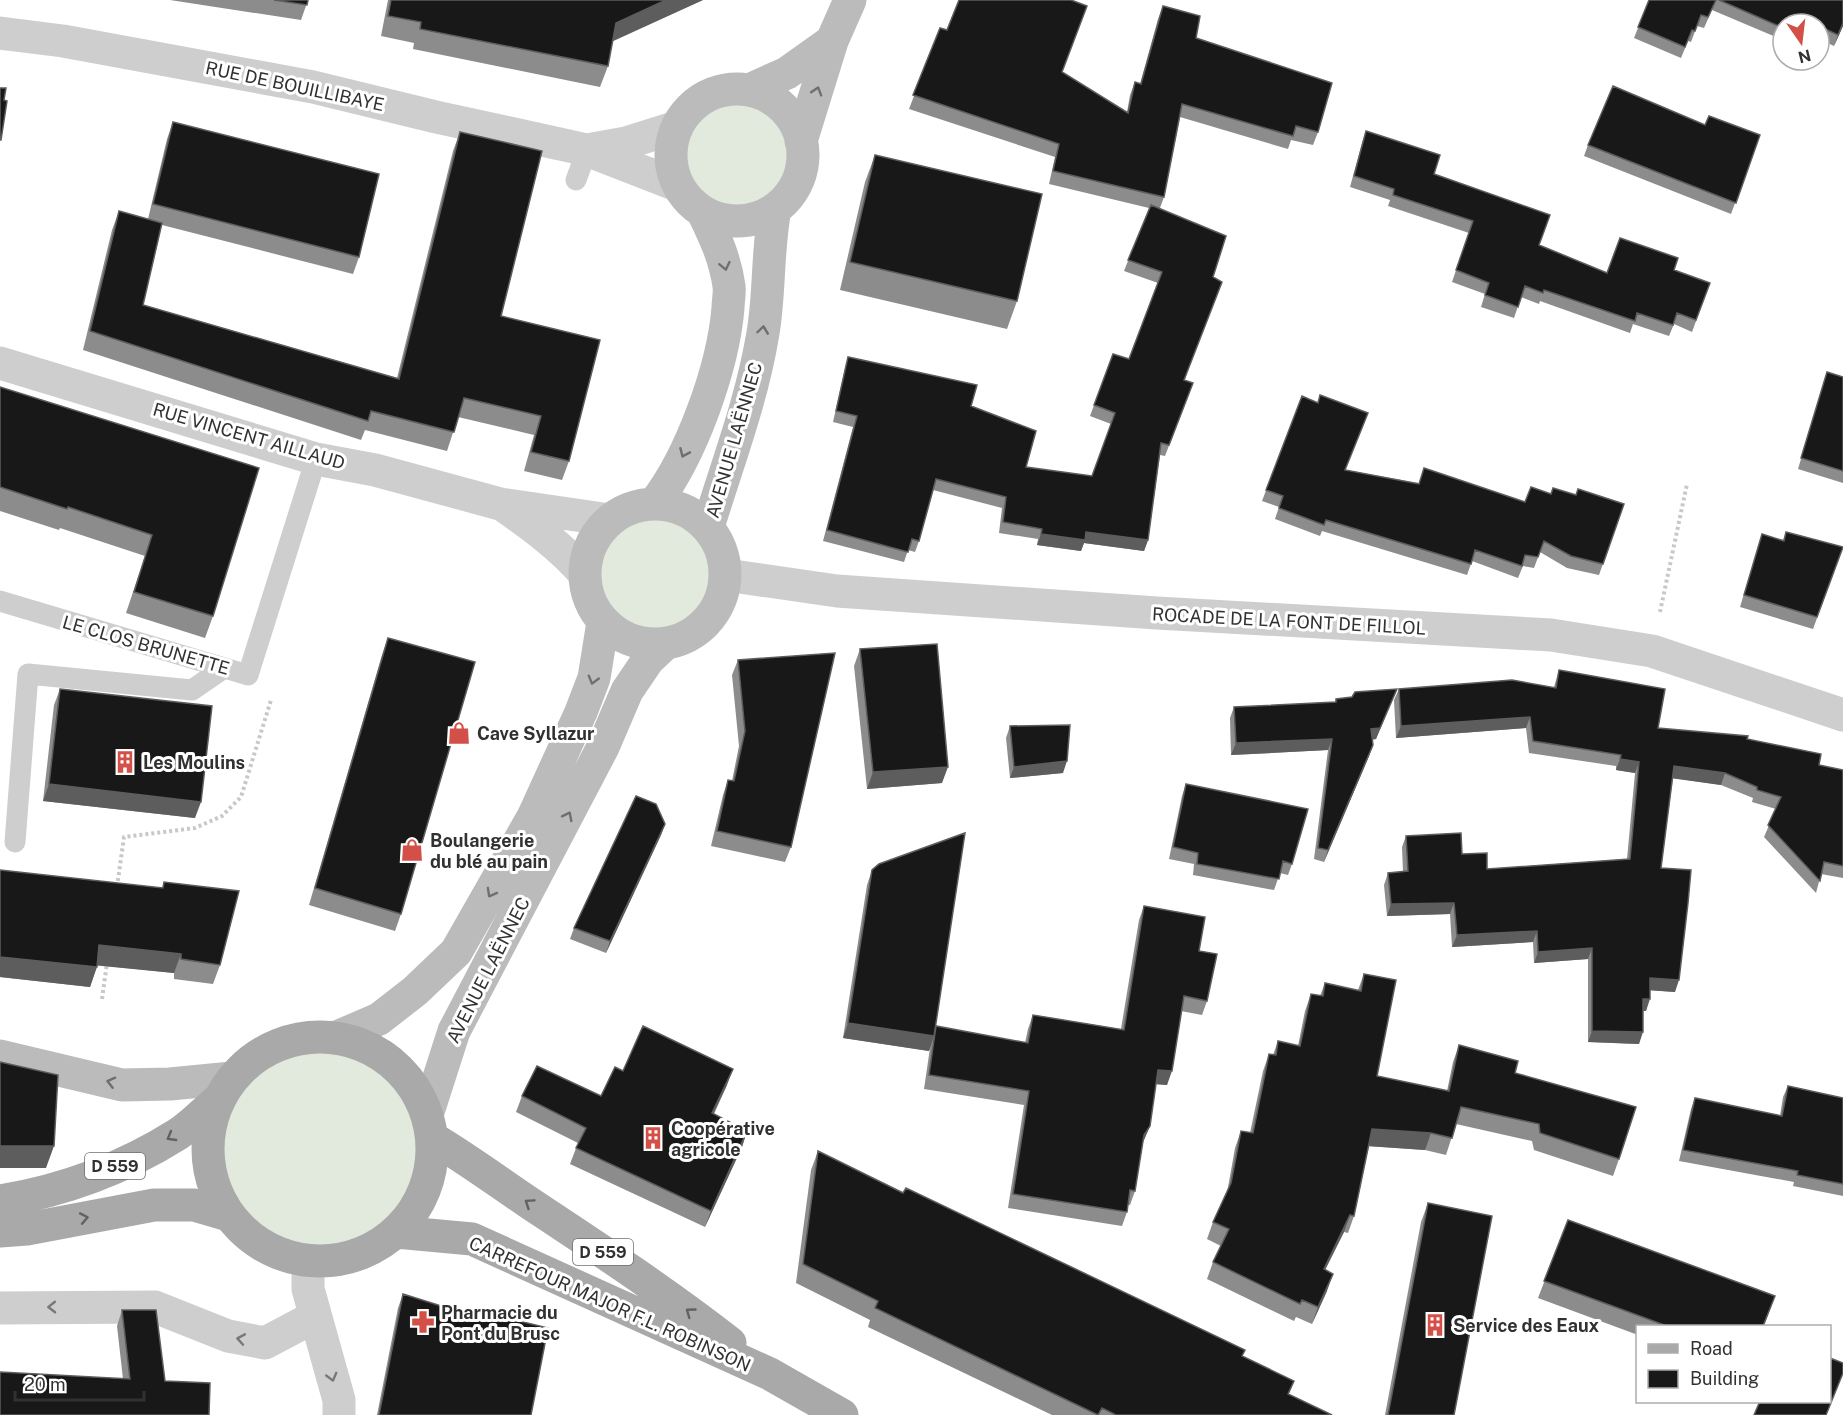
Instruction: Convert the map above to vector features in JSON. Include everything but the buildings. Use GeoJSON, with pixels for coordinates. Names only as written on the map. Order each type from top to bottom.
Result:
{"type":"FeatureCollection","features":[{"type":"Feature","properties":{"kind":"main road"},"geometry":{"type":"LineString","coordinates":[[801,141],[832,41],[850,0]]}},
{"type":"Feature","properties":{"kind":"main road"},"geometry":{"type":"LineString","coordinates":[[749,90],[787,73],[832,41]]}},
{"type":"Feature","properties":{"kind":"main road"},"geometry":{"type":"LineString","coordinates":[[727,90],[749,90],[777,102],[792,120],[801,141],[803,160],[798,179],[789,195],[775,209],[758,218],[740,221],[721,220],[703,212],[689,201],[677,185],[671,166],[671,146],[677,127],[689,109],[707,96],[727,90]]}},
{"type":"Feature","properties":{"kind":"main road","name":"AVENUE LAËNNEC"},"geometry":{"type":"LineString","coordinates":[[708,527],[739,435],[754,381],[769,283],[771,227],[775,209]]}},
{"type":"Feature","properties":{"kind":"main road","name":"AVENUE LAËNNEC"},"geometry":{"type":"LineString","coordinates":[[654,504],[675,473],[698,422],[716,376],[727,323],[729,288],[721,249],[703,212]]}},
{"type":"Feature","properties":{"kind":"main road"},"geometry":{"type":"LineString","coordinates":[[654,504],[674,506],[692,514],[708,527],[721,549],[726,575],[723,595],[714,613],[701,628],[684,639],[665,644],[642,644],[621,636],[603,622],[592,608],[586,591],[584,573],[588,553],[597,535],[610,520],[630,508],[654,504]]}},
{"type":"Feature","properties":{"kind":"main road","name":"AVENUE LAËNNEC"},"geometry":{"type":"LineString","coordinates":[[337,1037],[379,1019],[415,991],[456,952],[533,817],[581,712],[594,678],[603,622]]}},
{"type":"Feature","properties":{"kind":"main road","name":"AVENUE LAËNNEC"},"geometry":{"type":"LineString","coordinates":[[430,1126],[454,1031],[603,747],[627,691],[648,660],[665,644]]}},
{"type":"Feature","properties":{"kind":"main road"},"geometry":{"type":"LineString","coordinates":[[337,1037],[367,1047],[393,1063],[414,1086],[430,1126],[430,1172],[418,1204],[396,1232],[377,1246],[356,1256],[332,1261],[309,1261],[278,1254],[250,1239],[228,1215],[213,1187],[207,1156],[209,1128],[225,1090],[262,1053],[298,1038],[337,1037]]}},
{"type":"Feature","properties":{"kind":"main road"},"geometry":{"type":"LineString","coordinates":[[0,1056],[122,1085],[170,1084],[225,1090]]}},
{"type":"Feature","properties":{"kind":"main road","name":"D 559"},"geometry":{"type":"LineString","coordinates":[[0,1201],[37,1195],[89,1178],[139,1156],[179,1133],[225,1090]]}},
{"type":"Feature","properties":{"kind":"main road","name":"CARREFOUR MAJOR F.L. ROBINSON"},"geometry":{"type":"LineString","coordinates":[[430,1126],[458,1153],[494,1180],[693,1314],[770,1374]]}},
{"type":"Feature","properties":{"kind":"main road"},"geometry":{"type":"LineString","coordinates":[[0,1231],[154,1205],[194,1205],[228,1215]]}},
{"type":"Feature","properties":{"kind":"main road","name":"CARREFOUR MAJOR F.L. ROBINSON"},"geometry":{"type":"LineString","coordinates":[[396,1232],[472,1239],[770,1374]]}},
{"type":"Feature","properties":{"kind":"main road","name":"D 559"},"geometry":{"type":"LineString","coordinates":[[770,1374],[842,1415]]}},
{"type":"Feature","properties":{"kind":"street","name":"RUE DE BOUILLIBAYE"},"geometry":{"type":"LineString","coordinates":[[0,33],[63,41],[313,87],[587,150],[677,185]]}},
{"type":"Feature","properties":{"kind":"street","name":"RUE DE BOUILLIBAYE"},"geometry":{"type":"LineString","coordinates":[[587,150],[626,143],[677,127]]}},
{"type":"Feature","properties":{"kind":"street","name":"RUE VINCENT AILLAUD"},"geometry":{"type":"LineString","coordinates":[[0,363],[316,459],[375,470],[500,504],[610,520]]}},
{"type":"Feature","properties":{"kind":"street","name":"RUE VINCENT AILLAUD"},"geometry":{"type":"LineString","coordinates":[[500,504],[537,528],[571,558],[584,573]]}},
{"type":"Feature","properties":{"kind":"street","name":"ROCADE DE LA FONT DE FILLOL"},"geometry":{"type":"LineString","coordinates":[[726,575],[837,591],[1168,614],[1551,635],[1652,651],[1843,715]]}},
{"type":"Feature","properties":{"kind":"street"},"geometry":{"type":"LineString","coordinates":[[309,1261],[308,1289],[339,1400],[339,1415]]}},
{"type":"Feature","properties":{"kind":"street"},"geometry":{"type":"LineString","coordinates":[[0,1308],[155,1307],[228,1336],[264,1343],[314,1317]]}},
{"type":"Feature","properties":{"kind":"lane"},"geometry":{"type":"LineString","coordinates":[[576,180],[587,150]]}},
{"type":"Feature","properties":{"kind":"lane","name":"LE CLOS BRUNETTE"},"geometry":{"type":"LineString","coordinates":[[0,602],[248,675],[316,459]]}},
{"type":"Feature","properties":{"kind":"lane"},"geometry":{"type":"LineString","coordinates":[[15,842],[28,675],[192,690],[224,668]]}},
{"type":"Feature","properties":{"kind":"path"},"geometry":{"type":"LineString","coordinates":[[1652,651],[1687,484]]}},
{"type":"Feature","properties":{"kind":"path"},"geometry":{"type":"LineString","coordinates":[[116,895],[124,837],[195,828],[222,816],[241,797],[263,722]]}},
{"type":"Feature","properties":{"kind":"path"},"geometry":{"type":"LineString","coordinates":[[102,999],[108,953]]}},
{"type":"Feature","properties":{"kind":"shaded area"},"geometry":{"type":"Polygon","coordinates":[[[737,89],[762,94],[774,100],[792,118],[798,130],[803,155],[798,180],[792,192],[774,210],[762,216],[737,221],[712,216],[700,210],[682,192],[676,180],[671,155],[676,130],[682,118],[700,100],[712,94],[737,89]]]}},
{"type":"Feature","properties":{"kind":"shaded area"},"geometry":{"type":"Polygon","coordinates":[[[655,504],[682,509],[705,524],[720,547],[725,574],[720,601],[705,624],[682,639],[655,644],[628,639],[605,624],[590,601],[585,574],[590,547],[605,524],[628,509],[655,504]]]}},
{"type":"Feature","properties":{"kind":"shaded area"},"geometry":{"type":"Polygon","coordinates":[[[320,1037],[342,1039],[373,1050],[391,1062],[407,1078],[419,1096],[427,1117],[432,1149],[430,1171],[419,1202],[407,1220],[391,1236],[373,1248],[352,1256],[320,1261],[298,1259],[267,1248],[249,1236],[233,1220],[221,1202],[213,1181],[208,1149],[210,1127],[221,1096],[233,1078],[249,1062],[267,1050],[288,1042],[320,1037]]]}},
{"type":"Feature","properties":{"kind":"place","name":"Cave Syllazur"},"geometry":{"type":"Point","coordinates":[459,733]}},
{"type":"Feature","properties":{"kind":"place","name":"Les Moulins"},"geometry":{"type":"Point","coordinates":[125,762]}},
{"type":"Feature","properties":{"kind":"place","name":"Boulangerie du blé au pain"},"geometry":{"type":"Point","coordinates":[412,850]}},
{"type":"Feature","properties":{"kind":"place","name":"Coopérative agricole"},"geometry":{"type":"Point","coordinates":[653,1138]}},
{"type":"Feature","properties":{"kind":"place","name":"Pharmacie du Pont du Brusc"},"geometry":{"type":"Point","coordinates":[423,1322]}},
{"type":"Feature","properties":{"kind":"place","name":"Service des Eaux"},"geometry":{"type":"Point","coordinates":[1435,1325]}}]}
